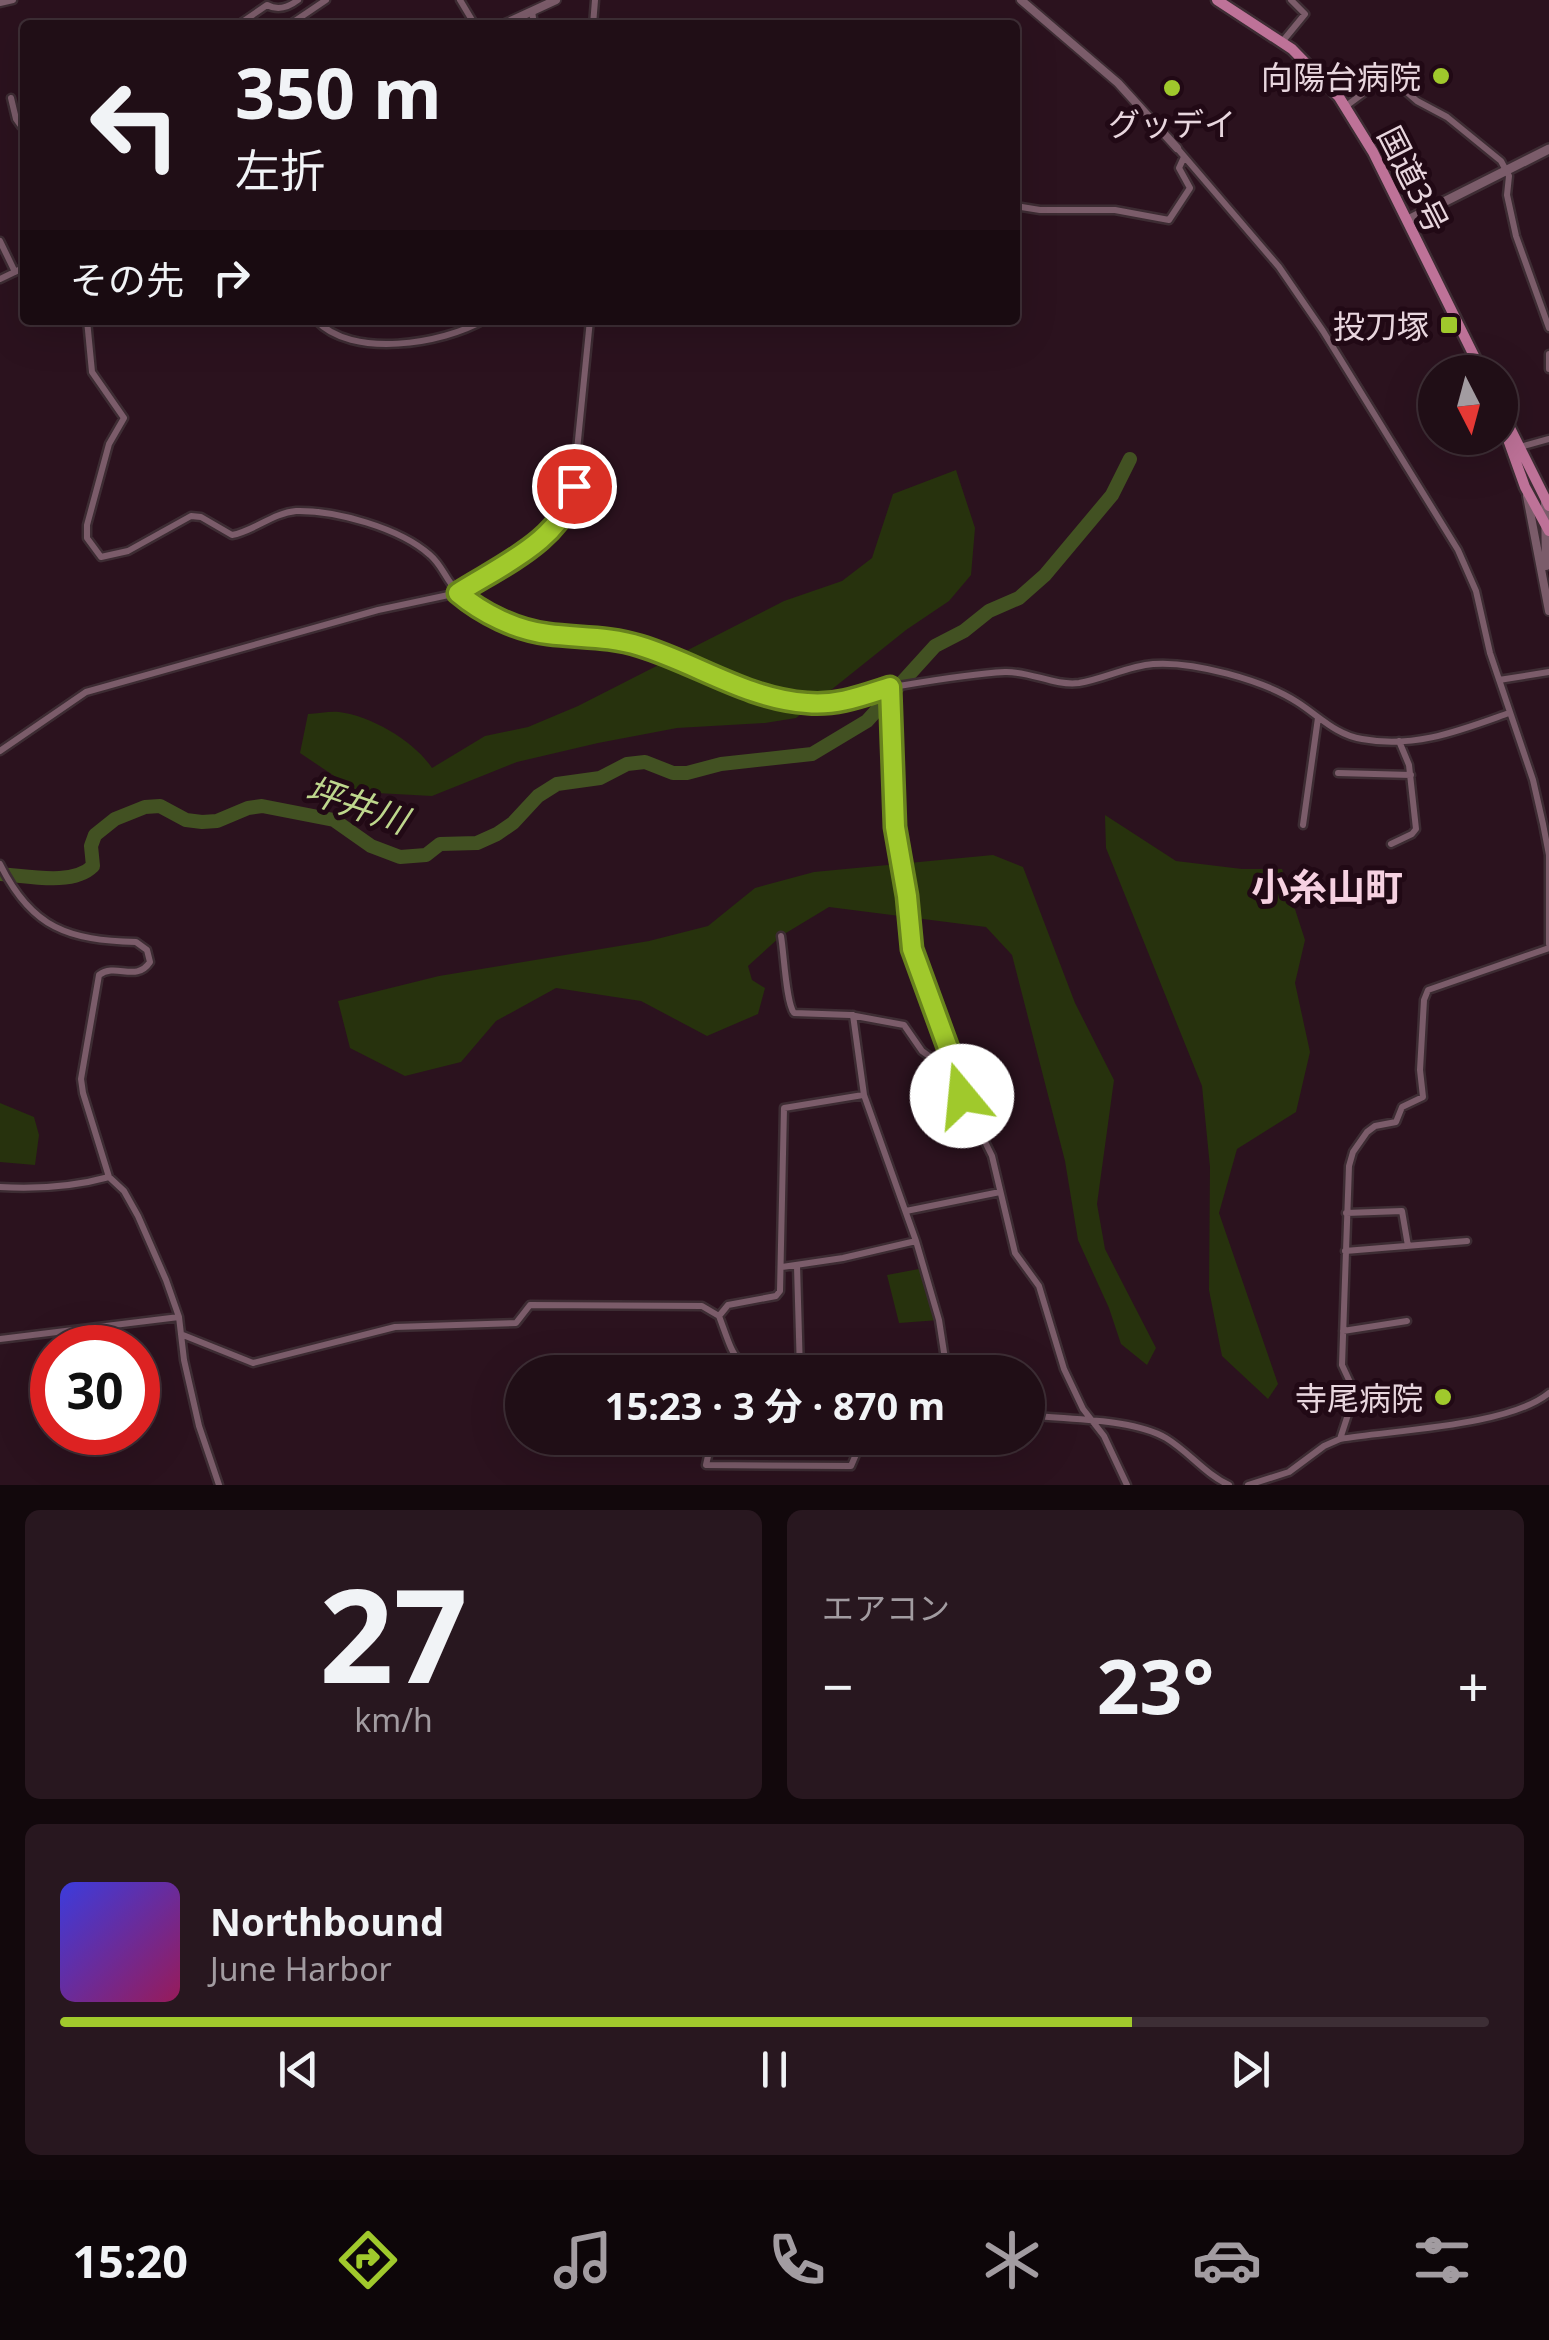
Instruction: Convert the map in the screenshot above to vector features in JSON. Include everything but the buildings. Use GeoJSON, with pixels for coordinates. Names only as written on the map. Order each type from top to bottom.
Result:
{"type":"FeatureCollection","features":[{"type":"Feature","properties":{"kind":"highway","name":"国道3号"},"geometry":{"type":"LineString","coordinates":[[1217,0],[1316,69],[1346,106],[1408,220],[1474,355]]}},
{"type":"Feature","properties":{"kind":"highway"},"geometry":{"type":"LineString","coordinates":[[1518,444],[1546,501]]}},
{"type":"Feature","properties":{"kind":"highway"},"geometry":{"type":"LineString","coordinates":[[1514,455],[1547,528]]}},
{"type":"Feature","properties":{"kind":"main road"},"geometry":{"type":"LineString","coordinates":[[1408,220],[1549,149]]}},
{"type":"Feature","properties":{"kind":"street"},"geometry":{"type":"LineString","coordinates":[[0,3],[13,0]]}},
{"type":"Feature","properties":{"kind":"street"},"geometry":{"type":"LineString","coordinates":[[245,20],[269,2],[274,8],[290,6],[298,0]]}},
{"type":"Feature","properties":{"kind":"street"},"geometry":{"type":"LineString","coordinates":[[296,20],[326,0]]}},
{"type":"Feature","properties":{"kind":"street"},"geometry":{"type":"LineString","coordinates":[[512,20],[556,0]]}},
{"type":"Feature","properties":{"kind":"street"},"geometry":{"type":"LineString","coordinates":[[1021,0],[1118,83],[1279,267],[1458,550],[1476,591],[1498,680],[1533,780],[1549,855],[1549,946],[1428,990],[1420,1070],[1423,1097],[1402,1107],[1396,1122],[1375,1126],[1360,1141],[1349,1166],[1342,1365],[1355,1393],[1340,1438]]}},
{"type":"Feature","properties":{"kind":"street"},"geometry":{"type":"LineString","coordinates":[[1282,42],[1305,14],[1292,0]]}},
{"type":"Feature","properties":{"kind":"street"},"geometry":{"type":"LineString","coordinates":[[532,10],[533,20]]}},
{"type":"Feature","properties":{"kind":"street"},"geometry":{"type":"LineString","coordinates":[[1346,106],[1380,82],[1393,80],[1495,154],[1506,170],[1516,236],[1549,328]]}},
{"type":"Feature","properties":{"kind":"street"},"geometry":{"type":"LineString","coordinates":[[11,98],[20,123]]}},
{"type":"Feature","properties":{"kind":"street"},"geometry":{"type":"LineString","coordinates":[[1020,207],[1115,210],[1168,220],[1190,188],[1178,168],[1184,157]]}},
{"type":"Feature","properties":{"kind":"street"},"geometry":{"type":"LineString","coordinates":[[0,241],[15,272]]}},
{"type":"Feature","properties":{"kind":"street"},"geometry":{"type":"LineString","coordinates":[[0,279],[20,270]]}},
{"type":"Feature","properties":{"kind":"street"},"geometry":{"type":"LineString","coordinates":[[87,325],[92,372],[124,418],[109,444],[88,525],[87,538],[101,556],[128,551],[191,516],[201,517],[232,535],[299,512],[354,520],[400,534],[432,557],[458,593],[476,607],[519,627],[637,644],[757,694],[811,704],[840,702],[890,687],[1002,672],[1030,674],[1066,684],[1151,664],[1181,666],[1264,685],[1296,701],[1332,729],[1361,739],[1398,741],[1448,736],[1509,713]]}},
{"type":"Feature","properties":{"kind":"street"},"geometry":{"type":"LineString","coordinates":[[323,325],[337,335],[400,345],[475,325]]}},
{"type":"Feature","properties":{"kind":"street"},"geometry":{"type":"LineString","coordinates":[[0,751],[66,704],[102,686],[378,610],[458,593],[551,530],[569,508],[576,474],[590,325]]}},
{"type":"Feature","properties":{"kind":"street"},"geometry":{"type":"LineString","coordinates":[[1549,354],[1549,369]]}},
{"type":"Feature","properties":{"kind":"street"},"geometry":{"type":"LineString","coordinates":[[1520,448],[1549,439]]}},
{"type":"Feature","properties":{"kind":"street"},"geometry":{"type":"LineString","coordinates":[[1526,487],[1549,612]]}},
{"type":"Feature","properties":{"kind":"street"},"geometry":{"type":"LineString","coordinates":[[1545,578],[1546,501]]}},
{"type":"Feature","properties":{"kind":"street"},"geometry":{"type":"LineString","coordinates":[[1498,680],[1549,672]]}},
{"type":"Feature","properties":{"kind":"street"},"geometry":{"type":"LineString","coordinates":[[890,687],[895,827],[912,949],[955,1076],[992,1156],[1015,1253],[1038,1286],[1058,1355],[1127,1485]]}},
{"type":"Feature","properties":{"kind":"street"},"geometry":{"type":"LineString","coordinates":[[1303,825],[1318,718]]}},
{"type":"Feature","properties":{"kind":"street"},"geometry":{"type":"LineString","coordinates":[[1391,844],[1416,829],[1411,775],[1398,741]]}},
{"type":"Feature","properties":{"kind":"street"},"geometry":{"type":"LineString","coordinates":[[1338,773],[1411,775]]}},
{"type":"Feature","properties":{"kind":"street"},"geometry":{"type":"LineString","coordinates":[[1,866],[10,885],[28,906],[57,928],[88,940],[136,942],[149,955],[150,962],[142,971],[103,972],[95,995],[82,1087],[109,1177],[124,1191],[138,1216],[179,1318],[195,1410],[219,1485]]}},
{"type":"Feature","properties":{"kind":"street"},"geometry":{"type":"LineString","coordinates":[[781,936],[790,1010],[808,1016],[853,1016],[904,1025],[922,1050],[955,1076]]}},
{"type":"Feature","properties":{"kind":"street"},"geometry":{"type":"LineString","coordinates":[[853,1016],[864,1095],[916,1241],[944,1355]]}},
{"type":"Feature","properties":{"kind":"street"},"geometry":{"type":"LineString","coordinates":[[719,1316],[728,1305],[776,1296],[782,1284],[784,1108],[864,1095]]}},
{"type":"Feature","properties":{"kind":"street"},"geometry":{"type":"LineString","coordinates":[[0,1187],[82,1184],[109,1177]]}},
{"type":"Feature","properties":{"kind":"street"},"geometry":{"type":"LineString","coordinates":[[906,1211],[1000,1192]]}},
{"type":"Feature","properties":{"kind":"street"},"geometry":{"type":"LineString","coordinates":[[1346,1212],[1402,1210],[1408,1246]]}},
{"type":"Feature","properties":{"kind":"street"},"geometry":{"type":"LineString","coordinates":[[782,1267],[916,1241]]}},
{"type":"Feature","properties":{"kind":"street"},"geometry":{"type":"LineString","coordinates":[[1345,1251],[1467,1241]]}},
{"type":"Feature","properties":{"kind":"street"},"geometry":{"type":"LineString","coordinates":[[797,1266],[800,1355]]}},
{"type":"Feature","properties":{"kind":"street"},"geometry":{"type":"LineString","coordinates":[[183,1335],[253,1364],[395,1327],[516,1323],[530,1305],[702,1306],[719,1316],[733,1355]]}},
{"type":"Feature","properties":{"kind":"street"},"geometry":{"type":"LineString","coordinates":[[0,1339],[179,1318]]}},
{"type":"Feature","properties":{"kind":"street"},"geometry":{"type":"LineString","coordinates":[[1343,1332],[1407,1322]]}},
{"type":"Feature","properties":{"kind":"street"},"geometry":{"type":"LineString","coordinates":[[1248,1485],[1289,1472],[1340,1438],[1476,1418],[1530,1405],[1549,1393]]}},
{"type":"Feature","properties":{"kind":"street"},"geometry":{"type":"LineString","coordinates":[[1045,1417],[1155,1433],[1228,1485]]}},
{"type":"Feature","properties":{"kind":"street"},"geometry":{"type":"LineString","coordinates":[[708,1455],[706,1465],[850,1466],[855,1455]]}},
{"type":"Feature","properties":{"kind":"green space"},"geometry":{"type":"Polygon","coordinates":[[[956,470],[975,528],[971,575],[949,601],[906,630],[796,718],[677,728],[598,743],[517,762],[432,796],[358,792],[300,753],[308,714],[339,712],[365,719],[404,740],[432,768],[485,736],[528,727],[578,706],[784,601],[842,581],[872,558],[893,494],[956,470]]]}},
{"type":"Feature","properties":{"kind":"green space"},"geometry":{"type":"Polygon","coordinates":[[[1105,815],[1176,861],[1242,869],[1282,869],[1305,940],[1295,983],[1310,1052],[1296,1112],[1237,1149],[1219,1213],[1278,1384],[1268,1399],[1222,1356],[1209,1290],[1210,1167],[1202,1086],[1106,848],[1105,815]]]}},
{"type":"Feature","properties":{"kind":"green space"},"geometry":{"type":"Polygon","coordinates":[[[993,855],[1023,867],[1075,1003],[1114,1080],[1097,1204],[1105,1249],[1156,1348],[1147,1365],[1121,1344],[1078,1240],[1065,1161],[1012,955],[986,927],[829,907],[781,936],[748,966],[752,980],[765,988],[758,1014],[707,1036],[641,1001],[556,988],[496,1021],[461,1062],[405,1076],[350,1048],[338,1001],[439,976],[649,941],[708,926],[755,888],[814,872],[993,855]]]}},
{"type":"Feature","properties":{"kind":"green space"},"geometry":{"type":"Polygon","coordinates":[[[0,1103],[34,1117],[39,1135],[35,1165],[0,1162],[0,1103]]]}},
{"type":"Feature","properties":{"kind":"green space"},"geometry":{"type":"Polygon","coordinates":[[[924,1268],[939,1320],[899,1323],[887,1275],[924,1268]]]}},
{"type":"Feature","properties":{"kind":"waterway","name":"坪井川"},"geometry":{"type":"LineString","coordinates":[[0,874],[62,878],[84,872],[93,866],[91,846],[95,835],[115,819],[145,807],[160,806],[186,820],[202,822],[262,806],[334,820],[371,846],[400,857],[426,855],[440,844],[477,843],[497,834],[557,784],[600,778],[627,764],[645,762],[673,773],[687,773],[721,764],[812,754],[867,721],[935,646],[964,631],[989,611],[1019,598],[1045,575],[1112,495],[1130,459]]}},
{"type":"Feature","properties":{"kind":"place","name":"向陽台病院"},"geometry":{"type":"Point","coordinates":[1441,76]}},
{"type":"Feature","properties":{"kind":"place","name":"グッデイ"},"geometry":{"type":"Point","coordinates":[1172,88]}},
{"type":"Feature","properties":{"kind":"place","name":"投刀塚"},"geometry":{"type":"Point","coordinates":[1449,325]}},
{"type":"Feature","properties":{"kind":"place","name":"寺尾病院"},"geometry":{"type":"Point","coordinates":[1443,1397]}},
{"type":"Feature","properties":{"kind":"district","name":"小糸山町"},"geometry":{"type":"Point","coordinates":[1327,886]}},
{"type":"Feature","properties":{"kind":"route"},"geometry":{"type":"LineString","coordinates":[[574,486],[569,508],[551,530],[458,593],[476,607],[531,631],[637,644],[757,694],[791,702],[840,702],[890,687],[895,827],[912,949],[962,1096]]}}]}
